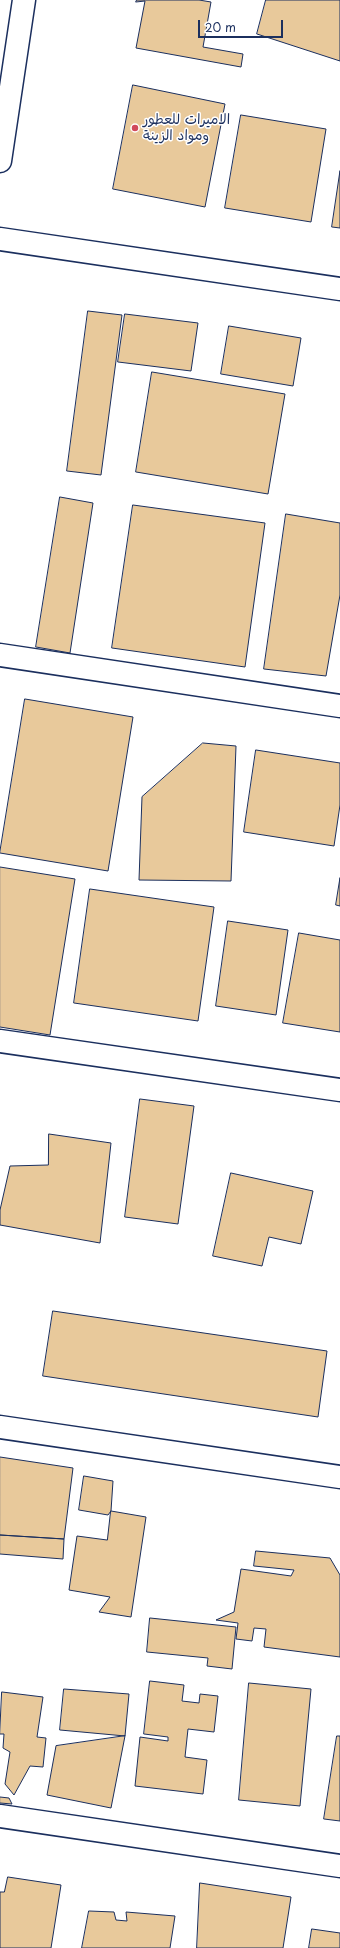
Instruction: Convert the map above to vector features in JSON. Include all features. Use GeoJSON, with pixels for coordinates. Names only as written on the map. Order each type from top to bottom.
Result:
{"type":"FeatureCollection","features":[{"type":"Feature","properties":{"kind":"main road"},"geometry":{"type":"LineString","coordinates":[[0,161],[24,0]]}},
{"type":"Feature","properties":{"kind":"main road"},"geometry":{"type":"LineString","coordinates":[[0,239],[340,289]]}},
{"type":"Feature","properties":{"kind":"main road"},"geometry":{"type":"LineString","coordinates":[[0,655],[340,706]]}},
{"type":"Feature","properties":{"kind":"main road"},"geometry":{"type":"LineString","coordinates":[[0,1041],[340,1090]]}},
{"type":"Feature","properties":{"kind":"main road"},"geometry":{"type":"LineString","coordinates":[[0,1427],[340,1477]]}},
{"type":"Feature","properties":{"kind":"main road"},"geometry":{"type":"LineString","coordinates":[[0,1816],[340,1866]]}},
{"type":"Feature","properties":{"kind":"building"},"geometry":{"type":"Polygon","coordinates":[[[137,0],[199,0],[211,2],[203,47],[243,54],[241,67],[136,48],[145,1],[136,2],[137,0]]]}},
{"type":"Feature","properties":{"kind":"building"},"geometry":{"type":"Polygon","coordinates":[[[266,0],[340,0],[340,61],[257,34],[266,0]]]}},
{"type":"Feature","properties":{"kind":"building"},"geometry":{"type":"Polygon","coordinates":[[[133,85],[225,104],[205,207],[113,189],[133,85]]]}},
{"type":"Feature","properties":{"kind":"building"},"geometry":{"type":"Polygon","coordinates":[[[241,115],[326,129],[311,222],[225,208],[241,115]]]}},
{"type":"Feature","properties":{"kind":"building"},"geometry":{"type":"Polygon","coordinates":[[[340,171],[340,228],[332,227],[340,171]]]}},
{"type":"Feature","properties":{"kind":"building"},"geometry":{"type":"Polygon","coordinates":[[[88,311],[122,315],[101,475],[67,471],[88,311]]]}},
{"type":"Feature","properties":{"kind":"building"},"geometry":{"type":"Polygon","coordinates":[[[125,314],[198,323],[191,371],[118,362],[125,314]]]}},
{"type":"Feature","properties":{"kind":"building"},"geometry":{"type":"Polygon","coordinates":[[[229,326],[301,338],[293,386],[221,374],[229,326]]]}},
{"type":"Feature","properties":{"kind":"building"},"geometry":{"type":"Polygon","coordinates":[[[152,372],[285,394],[268,494],[136,472],[152,372]]]}},
{"type":"Feature","properties":{"kind":"building"},"geometry":{"type":"Polygon","coordinates":[[[60,497],[93,503],[70,653],[36,647],[60,497]]]}},
{"type":"Feature","properties":{"kind":"building"},"geometry":{"type":"Polygon","coordinates":[[[133,505],[265,523],[245,667],[112,648],[133,505]]]}},
{"type":"Feature","properties":{"kind":"building"},"geometry":{"type":"Polygon","coordinates":[[[286,514],[340,523],[340,595],[326,676],[264,669],[286,514]]]}},
{"type":"Feature","properties":{"kind":"building"},"geometry":{"type":"Polygon","coordinates":[[[25,699],[133,717],[108,871],[0,853],[25,699]]]}},
{"type":"Feature","properties":{"kind":"building"},"geometry":{"type":"Polygon","coordinates":[[[203,743],[236,746],[231,881],[139,880],[142,797],[203,743]]]}},
{"type":"Feature","properties":{"kind":"building"},"geometry":{"type":"Polygon","coordinates":[[[256,750],[340,763],[340,805],[334,846],[244,832],[256,750]]]}},
{"type":"Feature","properties":{"kind":"building"},"geometry":{"type":"Polygon","coordinates":[[[0,867],[75,879],[50,1035],[0,1027],[0,867]]]}},
{"type":"Feature","properties":{"kind":"building"},"geometry":{"type":"Polygon","coordinates":[[[340,878],[340,906],[336,905],[340,878]]]}},
{"type":"Feature","properties":{"kind":"building"},"geometry":{"type":"Polygon","coordinates":[[[90,889],[214,907],[198,1021],[74,1003],[90,889]]]}},
{"type":"Feature","properties":{"kind":"building"},"geometry":{"type":"Polygon","coordinates":[[[228,921],[288,930],[276,1015],[216,1006],[228,921]]]}},
{"type":"Feature","properties":{"kind":"building"},"geometry":{"type":"Polygon","coordinates":[[[299,933],[340,940],[340,1032],[283,1023],[299,933]]]}},
{"type":"Feature","properties":{"kind":"building"},"geometry":{"type":"Polygon","coordinates":[[[140,1099],[194,1106],[178,1224],[125,1217],[140,1099]]]}},
{"type":"Feature","properties":{"kind":"building"},"geometry":{"type":"Polygon","coordinates":[[[49,1134],[111,1143],[100,1243],[0,1225],[0,1210],[10,1166],[48,1165],[49,1134]]]}},
{"type":"Feature","properties":{"kind":"building"},"geometry":{"type":"Polygon","coordinates":[[[231,1173],[313,1191],[301,1244],[269,1237],[262,1266],[213,1256],[231,1173]]]}},
{"type":"Feature","properties":{"kind":"building"},"geometry":{"type":"Polygon","coordinates":[[[53,1311],[327,1351],[318,1417],[43,1376],[53,1311]]]}},
{"type":"Feature","properties":{"kind":"building"},"geometry":{"type":"Polygon","coordinates":[[[0,1457],[73,1468],[64,1539],[0,1535],[0,1457]]]}},
{"type":"Feature","properties":{"kind":"building"},"geometry":{"type":"Polygon","coordinates":[[[84,1476],[113,1481],[111,1511],[108,1515],[79,1510],[84,1476]]]}},
{"type":"Feature","properties":{"kind":"building"},"geometry":{"type":"Polygon","coordinates":[[[111,1511],[146,1517],[131,1617],[99,1612],[110,1597],[69,1590],[77,1536],[107,1540],[111,1511]]]}},
{"type":"Feature","properties":{"kind":"building"},"geometry":{"type":"Polygon","coordinates":[[[0,1535],[64,1539],[63,1559],[0,1554],[0,1535]]]}},
{"type":"Feature","properties":{"kind":"building"},"geometry":{"type":"Polygon","coordinates":[[[256,1551],[330,1558],[340,1575],[340,1657],[264,1647],[266,1629],[254,1628],[252,1641],[236,1639],[238,1623],[216,1620],[234,1612],[241,1569],[291,1576],[294,1570],[254,1566],[256,1551]]]}},
{"type":"Feature","properties":{"kind":"building"},"geometry":{"type":"Polygon","coordinates":[[[150,1618],[236,1627],[232,1669],[207,1666],[208,1658],[147,1652],[150,1618]]]}},
{"type":"Feature","properties":{"kind":"building"},"geometry":{"type":"Polygon","coordinates":[[[150,1681],[184,1685],[182,1701],[199,1703],[200,1694],[218,1696],[214,1732],[188,1729],[185,1757],[207,1760],[203,1794],[135,1786],[140,1737],[168,1741],[168,1737],[144,1734],[150,1681]]]}},
{"type":"Feature","properties":{"kind":"building"},"geometry":{"type":"Polygon","coordinates":[[[249,1683],[311,1689],[300,1806],[239,1800],[249,1683]]]}},
{"type":"Feature","properties":{"kind":"building"},"geometry":{"type":"Polygon","coordinates":[[[64,1689],[129,1694],[125,1736],[60,1730],[64,1689]]]}},
{"type":"Feature","properties":{"kind":"building"},"geometry":{"type":"Polygon","coordinates":[[[2,1692],[43,1697],[37,1737],[46,1738],[43,1767],[30,1766],[14,1795],[5,1784],[10,1752],[3,1748],[4,1734],[0,1734],[2,1692]]]}},
{"type":"Feature","properties":{"kind":"building"},"geometry":{"type":"Polygon","coordinates":[[[125,1736],[111,1808],[47,1795],[56,1746],[125,1736]]]}},
{"type":"Feature","properties":{"kind":"building"},"geometry":{"type":"Polygon","coordinates":[[[337,1736],[340,1736],[340,1821],[324,1819],[337,1736]]]}},
{"type":"Feature","properties":{"kind":"building"},"geometry":{"type":"Polygon","coordinates":[[[0,1797],[9,1798],[12,1804],[0,1803],[0,1797]]]}},
{"type":"Feature","properties":{"kind":"building"},"geometry":{"type":"Polygon","coordinates":[[[8,1877],[61,1885],[51,1948],[0,1948],[0,1892],[4,1892],[8,1877]]]}},
{"type":"Feature","properties":{"kind":"building"},"geometry":{"type":"Polygon","coordinates":[[[200,1883],[291,1897],[283,1948],[197,1948],[200,1883]]]}},
{"type":"Feature","properties":{"kind":"building"},"geometry":{"type":"Polygon","coordinates":[[[89,1911],[114,1912],[116,1920],[127,1921],[126,1912],[175,1916],[170,1948],[82,1948],[89,1911]]]}},
{"type":"Feature","properties":{"kind":"building"},"geometry":{"type":"Polygon","coordinates":[[[312,1929],[340,1933],[340,1948],[309,1948],[312,1929]]]}},
{"type":"Feature","properties":{"kind":"place","name":"الاميرات للعطور ومواد الزينة"},"geometry":{"type":"Point","coordinates":[135,128]}}]}
